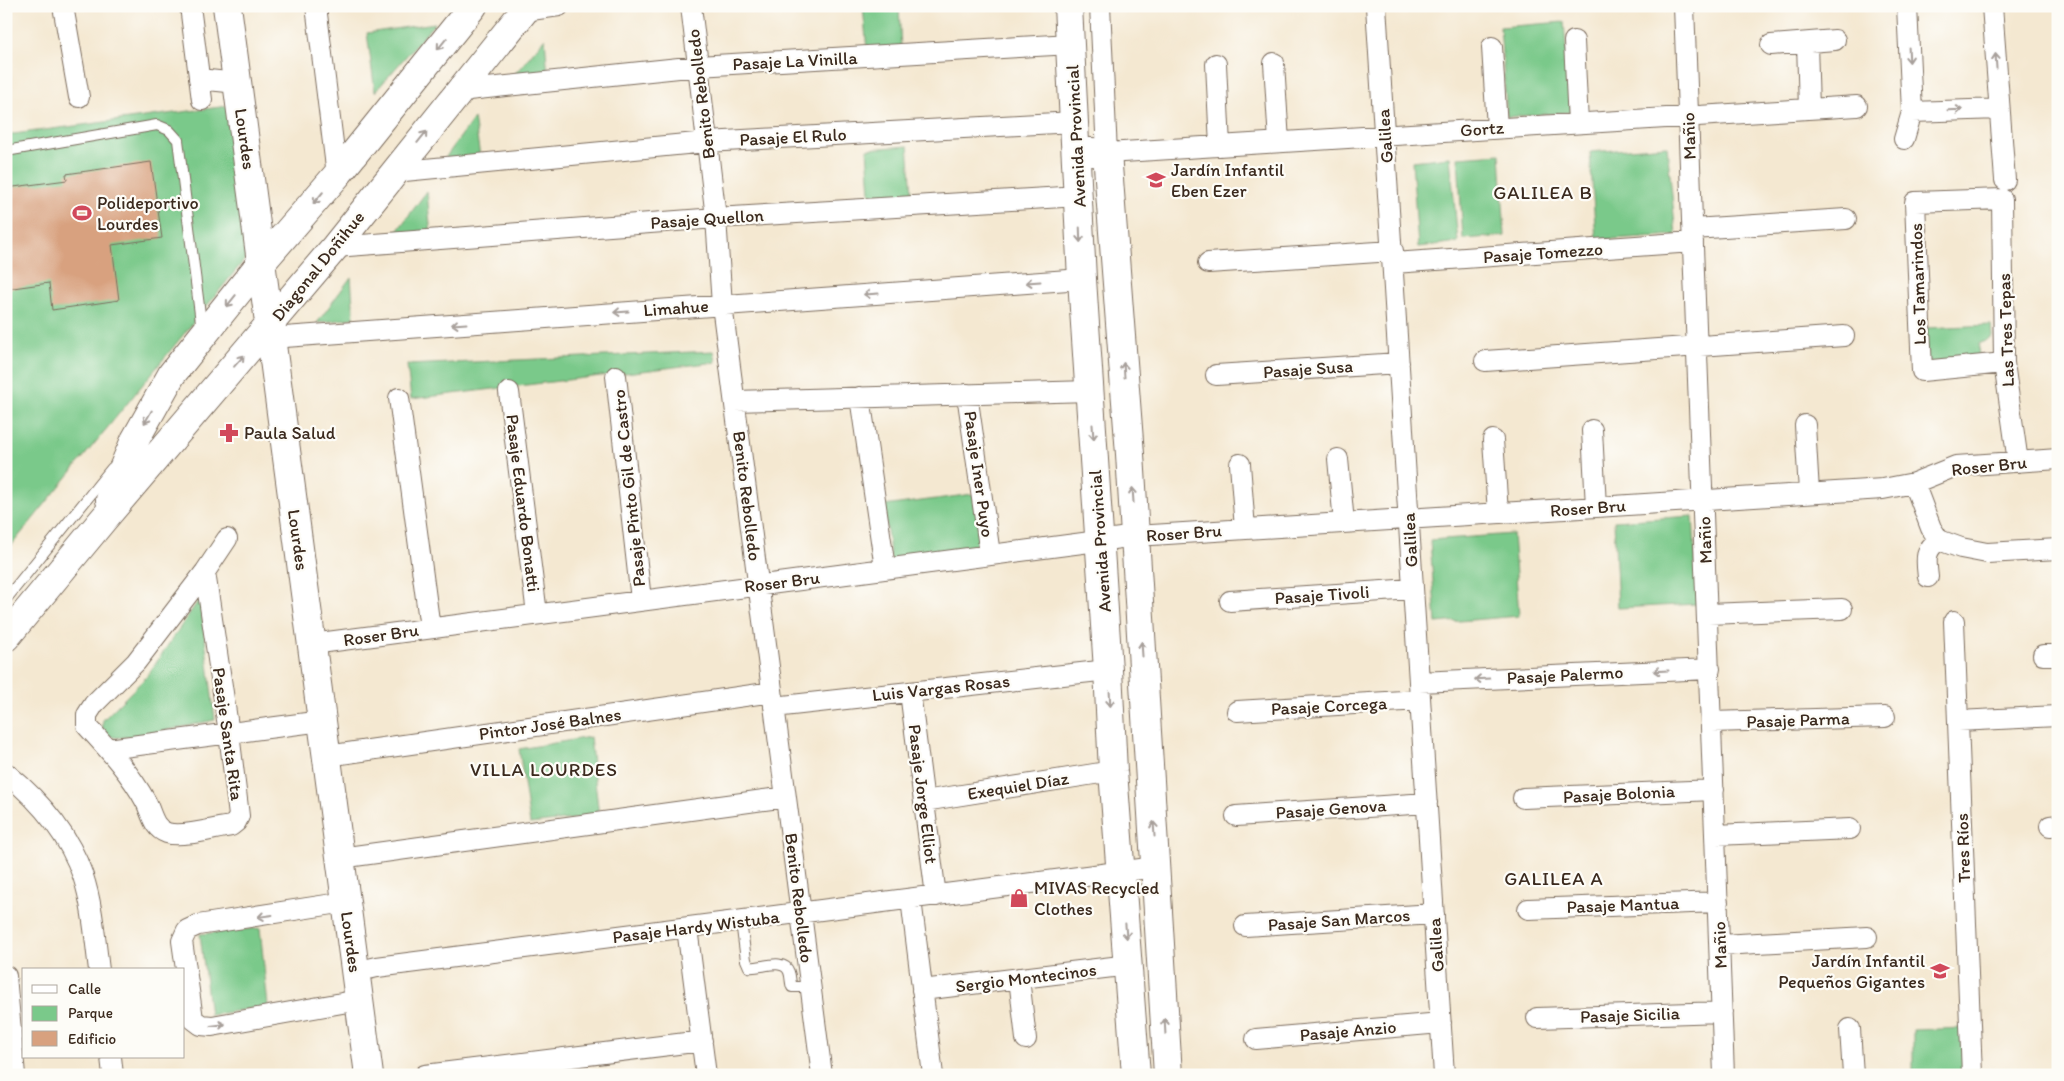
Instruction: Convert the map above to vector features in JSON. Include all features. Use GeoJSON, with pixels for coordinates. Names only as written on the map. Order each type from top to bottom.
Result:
{"type":"FeatureCollection","features":[{"type":"Feature","properties":{"kind":"street"},"geometry":{"type":"LineString","coordinates":[[63,6],[79,97]]}},
{"type":"Feature","properties":{"kind":"street"},"geometry":{"type":"LineString","coordinates":[[190,6],[202,100]]}},
{"type":"Feature","properties":{"kind":"street","name":"Lourdes"},"geometry":{"type":"LineString","coordinates":[[227,6],[369,1075]]}},
{"type":"Feature","properties":{"kind":"street"},"geometry":{"type":"LineString","coordinates":[[316,6],[337,175]]}},
{"type":"Feature","properties":{"kind":"street","name":"Diagonal Doñihue"},"geometry":{"type":"LineString","coordinates":[[102,521],[134,440],[172,374],[261,263],[337,175],[473,6]]}},
{"type":"Feature","properties":{"kind":"street"},"geometry":{"type":"LineString","coordinates":[[526,8],[559,6]]}},
{"type":"Feature","properties":{"kind":"street","name":"Benito Rebolledo"},"geometry":{"type":"LineString","coordinates":[[691,6],[716,218],[722,305],[822,1075]]}},
{"type":"Feature","properties":{"kind":"street","name":"Avenida Provincial"},"geometry":{"type":"LineString","coordinates":[[1068,6],[1082,279],[1100,540],[1113,771],[1136,1075]]}},
{"type":"Feature","properties":{"kind":"street","name":"Avenida Provincial"},"geometry":{"type":"LineString","coordinates":[[1100,6],[1107,153],[1136,536],[1168,1075]]}},
{"type":"Feature","properties":{"kind":"street","name":"Galilea"},"geometry":{"type":"LineString","coordinates":[[1376,6],[1444,1075]]}},
{"type":"Feature","properties":{"kind":"street","name":"Mañio"},"geometry":{"type":"LineString","coordinates":[[1684,6],[1724,1075]]}},
{"type":"Feature","properties":{"kind":"street"},"geometry":{"type":"LineString","coordinates":[[1904,139],[1912,112],[1907,6]]}},
{"type":"Feature","properties":{"kind":"street","name":"Las Tres Tepas"},"geometry":{"type":"LineString","coordinates":[[1992,6],[2003,189],[2004,363],[2018,462]]}},
{"type":"Feature","properties":{"kind":"street","name":"Diagonal Doñihue"},"geometry":{"type":"LineString","coordinates":[[6,637],[102,521],[271,331],[394,172],[526,8]]}},
{"type":"Feature","properties":{"kind":"street"},"geometry":{"type":"LineString","coordinates":[[1771,45],[1835,40]]}},
{"type":"Feature","properties":{"kind":"street"},"geometry":{"type":"LineString","coordinates":[[1574,41],[1578,123]]}},
{"type":"Feature","properties":{"kind":"street"},"geometry":{"type":"LineString","coordinates":[[1807,42],[1809,109]]}},
{"type":"Feature","properties":{"kind":"street","name":"Pasaje La Vinilla"},"geometry":{"type":"LineString","coordinates":[[459,91],[698,66],[1071,44]]}},
{"type":"Feature","properties":{"kind":"street"},"geometry":{"type":"LineString","coordinates":[[1492,47],[1497,128]]}},
{"type":"Feature","properties":{"kind":"street"},"geometry":{"type":"LineString","coordinates":[[1274,63],[1279,142]]}},
{"type":"Feature","properties":{"kind":"street"},"geometry":{"type":"LineString","coordinates":[[1216,64],[1220,146]]}},
{"type":"Feature","properties":{"kind":"street"},"geometry":{"type":"LineString","coordinates":[[199,79],[237,83]]}},
{"type":"Feature","properties":{"kind":"street","name":"Gortz"},"geometry":{"type":"LineString","coordinates":[[1107,153],[1857,106]]}},
{"type":"Feature","properties":{"kind":"street"},"geometry":{"type":"LineString","coordinates":[[1912,112],[1999,109]]}},
{"type":"Feature","properties":{"kind":"street","name":"Pasaje El Rulo"},"geometry":{"type":"LineString","coordinates":[[394,172],[707,142],[1074,122]]}},
{"type":"Feature","properties":{"kind":"street"},"geometry":{"type":"LineString","coordinates":[[1076,151],[1107,153]]}},
{"type":"Feature","properties":{"kind":"street","name":"Los Tamarindos"},"geometry":{"type":"LineString","coordinates":[[2003,189],[1915,202],[1922,371],[2004,363]]}},
{"type":"Feature","properties":{"kind":"street","name":"Pasaje Quellon"},"geometry":{"type":"LineString","coordinates":[[335,247],[716,218],[1079,196]]}},
{"type":"Feature","properties":{"kind":"street","name":"Pasaje Tomezzo"},"geometry":{"type":"LineString","coordinates":[[1208,263],[1393,257],[1693,236],[1846,219]]}},
{"type":"Feature","properties":{"kind":"street","name":"Limahue"},"geometry":{"type":"LineString","coordinates":[[271,331],[722,305],[1082,279]]}},
{"type":"Feature","properties":{"kind":"street"},"geometry":{"type":"LineString","coordinates":[[1485,361],[1844,336]]}},
{"type":"Feature","properties":{"kind":"street","name":"Pasaje Susa"},"geometry":{"type":"LineString","coordinates":[[1216,375],[1399,363]]}},
{"type":"Feature","properties":{"kind":"street","name":"Pasaje Pinto Gil de Castro"},"geometry":{"type":"LineString","coordinates":[[616,376],[641,600]]}},
{"type":"Feature","properties":{"kind":"street"},"geometry":{"type":"LineString","coordinates":[[735,401],[1090,391]]}},
{"type":"Feature","properties":{"kind":"street","name":"Pasaje Eduardo Bonatti"},"geometry":{"type":"LineString","coordinates":[[509,392],[537,614]]}},
{"type":"Feature","properties":{"kind":"street","name":"Pasaje Iner Puyo"},"geometry":{"type":"LineString","coordinates":[[967,394],[990,554]]}},
{"type":"Feature","properties":{"kind":"street"},"geometry":{"type":"LineString","coordinates":[[860,397],[885,568]]}},
{"type":"Feature","properties":{"kind":"street"},"geometry":{"type":"LineString","coordinates":[[399,398],[430,628]]}},
{"type":"Feature","properties":{"kind":"street"},"geometry":{"type":"LineString","coordinates":[[1805,426],[1809,492]]}},
{"type":"Feature","properties":{"kind":"street"},"geometry":{"type":"LineString","coordinates":[[1592,430],[1596,507]]}},
{"type":"Feature","properties":{"kind":"street"},"geometry":{"type":"LineString","coordinates":[[1494,440],[1498,513]]}},
{"type":"Feature","properties":{"kind":"street"},"geometry":{"type":"LineString","coordinates":[[1338,459],[1344,523]]}},
{"type":"Feature","properties":{"kind":"street","name":"Roser Bru"},"geometry":{"type":"LineString","coordinates":[[312,644],[1136,536],[1809,492],[1882,489],[1914,483],[1956,466],[2058,459]]}},
{"type":"Feature","properties":{"kind":"street"},"geometry":{"type":"LineString","coordinates":[[1240,464],[1245,529]]}},
{"type":"Feature","properties":{"kind":"street"},"geometry":{"type":"LineString","coordinates":[[1914,483],[1931,528],[1939,540],[1972,551],[1987,553],[2058,550]]}},
{"type":"Feature","properties":{"kind":"street","name":"Pasaje Santa Rita"},"geometry":{"type":"LineString","coordinates":[[205,572],[229,733],[239,816],[231,826],[174,834],[164,832],[155,825],[138,788],[108,748],[87,726],[87,714],[94,704],[136,662],[205,572],[227,539]]}},
{"type":"Feature","properties":{"kind":"street"},"geometry":{"type":"LineString","coordinates":[[1928,577],[1926,554],[1931,545],[1939,540]]}},
{"type":"Feature","properties":{"kind":"street","name":"Pasaje Tivoli"},"geometry":{"type":"LineString","coordinates":[[1230,601],[1413,589]]}},
{"type":"Feature","properties":{"kind":"street"},"geometry":{"type":"LineString","coordinates":[[1708,614],[1842,609]]}},
{"type":"Feature","properties":{"kind":"street","name":"Tres Ríos"},"geometry":{"type":"LineString","coordinates":[[1954,622],[1972,1075]]}},
{"type":"Feature","properties":{"kind":"street","name":"Pasaje Palermo"},"geometry":{"type":"LineString","coordinates":[[1420,691],[1710,669]]}},
{"type":"Feature","properties":{"kind":"street","name":"Luis Vargas Rosas"},"geometry":{"type":"LineString","coordinates":[[774,699],[910,692],[1108,670]]}},
{"type":"Feature","properties":{"kind":"street","name":"Pasaje Corcega"},"geometry":{"type":"LineString","coordinates":[[1237,711],[1420,691]]}},
{"type":"Feature","properties":{"kind":"street","name":"Pasaje Jorge Elliot"},"geometry":{"type":"LineString","coordinates":[[910,692],[936,896]]}},
{"type":"Feature","properties":{"kind":"street","name":"Pintor José Balnes"},"geometry":{"type":"LineString","coordinates":[[327,756],[774,699]]}},
{"type":"Feature","properties":{"kind":"street"},"geometry":{"type":"LineString","coordinates":[[1958,721],[2058,716]]}},
{"type":"Feature","properties":{"kind":"street","name":"Pasaje Parma"},"geometry":{"type":"LineString","coordinates":[[1712,722],[1885,717]]}},
{"type":"Feature","properties":{"kind":"street"},"geometry":{"type":"LineString","coordinates":[[108,748],[322,720]]}},
{"type":"Feature","properties":{"kind":"street","name":"Exequiel Díaz"},"geometry":{"type":"LineString","coordinates":[[924,801],[1113,771]]}},
{"type":"Feature","properties":{"kind":"street"},"geometry":{"type":"LineString","coordinates":[[6,773],[45,810],[72,851],[83,874],[88,894],[99,968]]}},
{"type":"Feature","properties":{"kind":"street","name":"Pasaje Bolonia"},"geometry":{"type":"LineString","coordinates":[[1523,798],[1714,790]]}},
{"type":"Feature","properties":{"kind":"street"},"geometry":{"type":"LineString","coordinates":[[340,858],[786,797]]}},
{"type":"Feature","properties":{"kind":"street","name":"Pasaje Genova"},"geometry":{"type":"LineString","coordinates":[[1236,816],[1427,803]]}},
{"type":"Feature","properties":{"kind":"street"},"geometry":{"type":"LineString","coordinates":[[1716,835],[1850,829]]}},
{"type":"Feature","properties":{"kind":"street","name":"Pasaje Hardy Wistuba"},"geometry":{"type":"LineString","coordinates":[[355,972],[378,967],[1156,867]]}},
{"type":"Feature","properties":{"kind":"street"},"geometry":{"type":"LineString","coordinates":[[911,899],[933,1075]]}},
{"type":"Feature","properties":{"kind":"street"},"geometry":{"type":"LineString","coordinates":[[346,902],[198,925],[187,930],[182,941],[193,1019],[201,1025],[212,1026],[359,1000]]}},
{"type":"Feature","properties":{"kind":"street","name":"Pasaje Mantua"},"geometry":{"type":"LineString","coordinates":[[1528,909],[1718,902]]}},
{"type":"Feature","properties":{"kind":"street","name":"Pasaje San Marcos"},"geometry":{"type":"LineString","coordinates":[[1245,926],[1434,914]]}},
{"type":"Feature","properties":{"kind":"street"},"geometry":{"type":"LineString","coordinates":[[687,928],[706,1075]]}},
{"type":"Feature","properties":{"kind":"street"},"geometry":{"type":"LineString","coordinates":[[1720,945],[1867,938]]}},
{"type":"Feature","properties":{"kind":"street","name":"Sergio Montecinos"},"geometry":{"type":"LineString","coordinates":[[922,990],[1129,965]]}},
{"type":"Feature","properties":{"kind":"street"},"geometry":{"type":"LineString","coordinates":[[1019,978],[1026,1039]]}},
{"type":"Feature","properties":{"kind":"street"},"geometry":{"type":"LineString","coordinates":[[11,983],[15,1075]]}},
{"type":"Feature","properties":{"kind":"street","name":"Pasaje Sicilia"},"geometry":{"type":"LineString","coordinates":[[1537,1018],[1722,1012]]}},
{"type":"Feature","properties":{"kind":"street","name":"Pasaje Anzio"},"geometry":{"type":"LineString","coordinates":[[1256,1039],[1440,1023]]}},
{"type":"Feature","properties":{"kind":"street"},"geometry":{"type":"LineString","coordinates":[[1850,1029],[1853,1075]]}},
{"type":"Feature","properties":{"kind":"street"},"geometry":{"type":"LineString","coordinates":[[425,1075],[501,1070],[702,1041]]}},
{"type":"Feature","properties":{"kind":"street"},"geometry":{"type":"LineString","coordinates":[[111,1058],[113,1075]]}},
{"type":"Feature","properties":{"kind":"lane"},"geometry":{"type":"LineString","coordinates":[[6,151],[157,125],[169,130],[178,140],[203,336]]}},
{"type":"Feature","properties":{"kind":"lane","name":"Diagonal Doñihue"},"geometry":{"type":"LineString","coordinates":[[6,599],[134,440]]}},
{"type":"Feature","properties":{"kind":"lane"},"geometry":{"type":"LineString","coordinates":[[741,921],[746,965],[751,968],[781,964],[790,972],[792,987],[811,987]]}},
{"type":"Feature","properties":{"kind":"green space"},"geometry":{"type":"Polygon","coordinates":[[[863,6],[899,6],[901,49],[867,51],[863,6]]]}},
{"type":"Feature","properties":{"kind":"green space"},"geometry":{"type":"Polygon","coordinates":[[[1564,22],[1571,112],[1507,117],[1500,27],[1564,22]]]}},
{"type":"Feature","properties":{"kind":"green space"},"geometry":{"type":"Polygon","coordinates":[[[435,23],[375,92],[367,33],[435,23]]]}},
{"type":"Feature","properties":{"kind":"green space"},"geometry":{"type":"Polygon","coordinates":[[[545,38],[548,76],[509,81],[545,38]]]}},
{"type":"Feature","properties":{"kind":"green space"},"geometry":{"type":"Polygon","coordinates":[[[228,106],[246,258],[6,552],[6,135],[228,106]]]}},
{"type":"Feature","properties":{"kind":"green space"},"geometry":{"type":"Polygon","coordinates":[[[474,118],[480,156],[443,161],[474,118]]]}},
{"type":"Feature","properties":{"kind":"green space"},"geometry":{"type":"Polygon","coordinates":[[[908,146],[913,204],[871,208],[867,149],[908,146]]]}},
{"type":"Feature","properties":{"kind":"green space"},"geometry":{"type":"Polygon","coordinates":[[[1667,146],[1676,235],[1596,240],[1590,152],[1667,146]]]}},
{"type":"Feature","properties":{"kind":"green space"},"geometry":{"type":"Polygon","coordinates":[[[1500,154],[1505,236],[1463,239],[1458,157],[1500,154]]]}},
{"type":"Feature","properties":{"kind":"green space"},"geometry":{"type":"Polygon","coordinates":[[[1450,157],[1458,242],[1418,247],[1412,161],[1450,157]]]}},
{"type":"Feature","properties":{"kind":"green space"},"geometry":{"type":"Polygon","coordinates":[[[427,191],[431,237],[389,242],[427,191]]]}},
{"type":"Feature","properties":{"kind":"green space"},"geometry":{"type":"Polygon","coordinates":[[[351,277],[354,318],[317,323],[351,277]]]}},
{"type":"Feature","properties":{"kind":"green space"},"geometry":{"type":"Polygon","coordinates":[[[1991,325],[1992,337],[1979,344],[1978,358],[1926,364],[1926,328],[1991,325]]]}},
{"type":"Feature","properties":{"kind":"green space"},"geometry":{"type":"Polygon","coordinates":[[[714,351],[716,362],[411,399],[407,365],[714,351]]]}},
{"type":"Feature","properties":{"kind":"green space"},"geometry":{"type":"Polygon","coordinates":[[[973,494],[983,546],[891,561],[884,506],[973,494]]]}},
{"type":"Feature","properties":{"kind":"green space"},"geometry":{"type":"Polygon","coordinates":[[[1693,516],[1698,604],[1618,608],[1614,521],[1693,516]]]}},
{"type":"Feature","properties":{"kind":"green space"},"geometry":{"type":"Polygon","coordinates":[[[1513,534],[1519,616],[1436,623],[1430,540],[1513,534]]]}},
{"type":"Feature","properties":{"kind":"green space"},"geometry":{"type":"Polygon","coordinates":[[[200,598],[215,720],[120,738],[110,736],[102,727],[103,720],[147,676],[200,598]]]}},
{"type":"Feature","properties":{"kind":"green space"},"geometry":{"type":"Polygon","coordinates":[[[590,737],[599,816],[530,824],[519,749],[590,737]]]}},
{"type":"Feature","properties":{"kind":"green space"},"geometry":{"type":"Polygon","coordinates":[[[260,928],[268,1006],[210,1015],[200,934],[260,928]]]}},
{"type":"Feature","properties":{"kind":"green space"},"geometry":{"type":"Polygon","coordinates":[[[1963,1028],[1964,1075],[1913,1075],[1913,1030],[1963,1028]]]}},
{"type":"Feature","properties":{"kind":"building","name":"Polideportivo Lourdes"},"geometry":{"type":"Polygon","coordinates":[[[151,162],[162,238],[112,245],[119,300],[52,310],[49,283],[6,289],[6,188],[67,180],[66,174],[151,162]]]}},
{"type":"Feature","properties":{"kind":"place","name":"Jardín Infantil Eben Ezer"},"geometry":{"type":"Point","coordinates":[1156,180]}},
{"type":"Feature","properties":{"kind":"place","name":"Polideportivo Lourdes"},"geometry":{"type":"Point","coordinates":[82,213]}},
{"type":"Feature","properties":{"kind":"place","name":"Paula Salud"},"geometry":{"type":"Point","coordinates":[229,433]}},
{"type":"Feature","properties":{"kind":"place","name":"MIVAS Recycled Clothes"},"geometry":{"type":"Point","coordinates":[1019,898]}},
{"type":"Feature","properties":{"kind":"place","name":"Jardín Infantil Pequeños Gigantes"},"geometry":{"type":"Point","coordinates":[1940,971]}},
{"type":"Feature","properties":{"kind":"district","name":"GALILEA B"},"geometry":{"type":"Point","coordinates":[1543,192]}},
{"type":"Feature","properties":{"kind":"district","name":"VILLA LOURDES"},"geometry":{"type":"Point","coordinates":[544,769]}},
{"type":"Feature","properties":{"kind":"district","name":"GALILEA A"},"geometry":{"type":"Point","coordinates":[1554,878]}}]}
